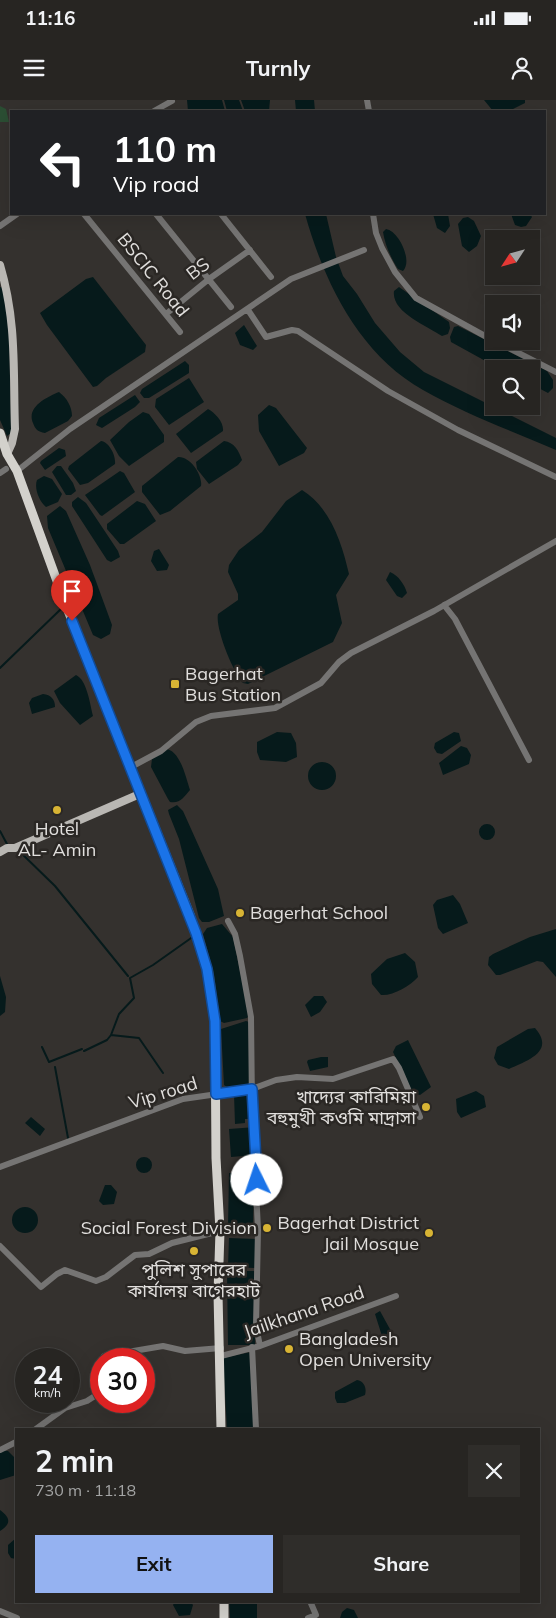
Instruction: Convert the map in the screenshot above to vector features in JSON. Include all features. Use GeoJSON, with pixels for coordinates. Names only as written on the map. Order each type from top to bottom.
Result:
{"type":"FeatureCollection","features":[{"type":"Feature","properties":{"kind":"highway"},"geometry":{"type":"LineString","coordinates":[[0,433],[17,471],[65,603],[190,915],[207,969],[215,1021],[216,1158],[220,1231],[218,1294],[221,1352],[221,1428]]}},
{"type":"Feature","properties":{"kind":"highway"},"geometry":{"type":"LineString","coordinates":[[224,1603],[224,1618]]}},
{"type":"Feature","properties":{"kind":"main road"},"geometry":{"type":"LineString","coordinates":[[0,265],[11,306],[14,332],[15,429],[8,454]]}},
{"type":"Feature","properties":{"kind":"main road"},"geometry":{"type":"LineString","coordinates":[[0,852],[7,848],[15,848],[142,793]]}},
{"type":"Feature","properties":{"kind":"street"},"geometry":{"type":"LineString","coordinates":[[156,110],[172,100]]}},
{"type":"Feature","properties":{"kind":"street"},"geometry":{"type":"LineString","coordinates":[[0,226],[16,215]]}},
{"type":"Feature","properties":{"kind":"street","name":"BSCIC Road"},"geometry":{"type":"LineString","coordinates":[[85,215],[180,332]]}},
{"type":"Feature","properties":{"kind":"street"},"geometry":{"type":"LineString","coordinates":[[157,215],[230,307]]}},
{"type":"Feature","properties":{"kind":"street"},"geometry":{"type":"LineString","coordinates":[[222,215],[271,277]]}},
{"type":"Feature","properties":{"kind":"street"},"geometry":{"type":"LineString","coordinates":[[374,215],[376,233],[382,248],[395,272],[416,298],[485,336]]}},
{"type":"Feature","properties":{"kind":"street","name":"BS"},"geometry":{"type":"LineString","coordinates":[[166,314],[208,279],[250,250]]}},
{"type":"Feature","properties":{"kind":"street"},"geometry":{"type":"LineString","coordinates":[[17,471],[70,429],[292,279],[342,257],[364,250]]}},
{"type":"Feature","properties":{"kind":"street"},"geometry":{"type":"LineString","coordinates":[[248,310],[266,337],[292,330],[298,331],[388,391],[458,430],[556,477]]}},
{"type":"Feature","properties":{"kind":"street"},"geometry":{"type":"LineString","coordinates":[[512,350],[556,372]]}},
{"type":"Feature","properties":{"kind":"street"},"geometry":{"type":"LineString","coordinates":[[132,767],[160,751],[196,722],[211,716],[275,708],[321,683],[333,672],[339,662],[351,653],[556,542]]}},
{"type":"Feature","properties":{"kind":"street"},"geometry":{"type":"LineString","coordinates":[[444,604],[455,619],[529,760]]}},
{"type":"Feature","properties":{"kind":"street"},"geometry":{"type":"LineString","coordinates":[[228,921],[235,934],[248,997],[258,1213],[256,1428]]}},
{"type":"Feature","properties":{"kind":"street","name":"Vip road"},"geometry":{"type":"LineString","coordinates":[[0,1167],[174,1102],[252,1089],[276,1080],[297,1077],[333,1079],[395,1059],[420,1117]]}},
{"type":"Feature","properties":{"kind":"street"},"geometry":{"type":"LineString","coordinates":[[0,1246],[41,1287],[65,1270],[96,1281],[106,1277],[135,1256],[149,1254],[172,1243],[220,1231]]}},
{"type":"Feature","properties":{"kind":"street","name":"Jailkhana Road"},"geometry":{"type":"LineString","coordinates":[[151,1348],[163,1346],[185,1351],[221,1352],[256,1347],[396,1296]]}},
{"type":"Feature","properties":{"kind":"street"},"geometry":{"type":"LineString","coordinates":[[37,1428],[65,1408],[90,1399]]}},
{"type":"Feature","properties":{"kind":"street"},"geometry":{"type":"LineString","coordinates":[[0,1450],[15,1442]]}},
{"type":"Feature","properties":{"kind":"street"},"geometry":{"type":"LineString","coordinates":[[308,1618],[317,1616],[311,1603]]}},
{"type":"Feature","properties":{"kind":"street"},"geometry":{"type":"LineString","coordinates":[[0,1611],[17,1618]]}},
{"type":"Feature","properties":{"kind":"green space"},"geometry":{"type":"Polygon","coordinates":[[[0,106],[6,109],[9,122],[0,122],[0,106]]]}},
{"type":"Feature","properties":{"kind":"shaded area"},"geometry":{"type":"Polygon","coordinates":[[[187,100],[222,100],[225,110],[188,110],[187,100]]]}},
{"type":"Feature","properties":{"kind":"shaded area"},"geometry":{"type":"Polygon","coordinates":[[[224,100],[239,100],[243,110],[227,110],[224,100]]]}},
{"type":"Feature","properties":{"kind":"shaded area"},"geometry":{"type":"Polygon","coordinates":[[[241,100],[270,100],[269,110],[245,110],[241,100]]]}},
{"type":"Feature","properties":{"kind":"shaded area"},"geometry":{"type":"Polygon","coordinates":[[[295,100],[314,100],[315,110],[296,110],[295,100]]]}},
{"type":"Feature","properties":{"kind":"shaded area"},"geometry":{"type":"Polygon","coordinates":[[[484,100],[525,100],[525,103],[511,110],[492,110],[484,100]]]}},
{"type":"Feature","properties":{"kind":"shaded area"},"geometry":{"type":"Polygon","coordinates":[[[305,215],[326,215],[336,257],[343,276],[375,323],[400,352],[424,372],[485,402],[485,415],[510,415],[556,438],[556,450],[472,415],[439,399],[400,375],[380,357],[347,314],[322,265],[305,215]]]}},
{"type":"Feature","properties":{"kind":"shaded area"},"geometry":{"type":"Polygon","coordinates":[[[433,215],[448,215],[450,226],[445,233],[437,228],[433,215]]]}},
{"type":"Feature","properties":{"kind":"shaded area"},"geometry":{"type":"Polygon","coordinates":[[[511,215],[531,215],[532,217],[526,226],[515,225],[511,215]]]}},
{"type":"Feature","properties":{"kind":"shaded area"},"geometry":{"type":"Polygon","coordinates":[[[468,217],[474,221],[481,236],[477,246],[469,252],[462,246],[458,224],[463,218],[468,217]]]}},
{"type":"Feature","properties":{"kind":"shaded area"},"geometry":{"type":"Polygon","coordinates":[[[386,229],[396,235],[403,247],[406,266],[403,271],[398,269],[385,242],[383,232],[386,229]]]}},
{"type":"Feature","properties":{"kind":"shaded area"},"geometry":{"type":"Polygon","coordinates":[[[93,277],[146,345],[145,352],[93,387],[40,313],[86,279],[93,277]]]}},
{"type":"Feature","properties":{"kind":"shaded area"},"geometry":{"type":"Polygon","coordinates":[[[0,287],[4,288],[9,329],[11,433],[7,436],[0,420],[0,287]]]}},
{"type":"Feature","properties":{"kind":"shaded area"},"geometry":{"type":"Polygon","coordinates":[[[399,287],[449,322],[448,334],[442,336],[404,312],[395,299],[394,291],[399,287]]]}},
{"type":"Feature","properties":{"kind":"shaded area"},"geometry":{"type":"Polygon","coordinates":[[[244,325],[257,346],[253,350],[240,345],[235,333],[244,325]]]}},
{"type":"Feature","properties":{"kind":"shaded area"},"geometry":{"type":"Polygon","coordinates":[[[458,326],[485,340],[485,350],[505,350],[525,360],[485,361],[451,342],[450,337],[454,327],[458,326]]]}},
{"type":"Feature","properties":{"kind":"shaded area"},"geometry":{"type":"Polygon","coordinates":[[[185,361],[189,365],[189,373],[149,398],[144,398],[140,393],[142,389],[185,361]]]}},
{"type":"Feature","properties":{"kind":"shaded area"},"geometry":{"type":"Polygon","coordinates":[[[540,367],[547,371],[553,380],[553,388],[548,393],[540,389],[540,367]]]}},
{"type":"Feature","properties":{"kind":"shaded area"},"geometry":{"type":"Polygon","coordinates":[[[189,378],[204,402],[169,425],[155,407],[156,399],[189,378]]]}},
{"type":"Feature","properties":{"kind":"shaded area"},"geometry":{"type":"Polygon","coordinates":[[[59,392],[68,403],[72,416],[68,421],[45,433],[39,431],[33,423],[32,412],[39,403],[59,392]]]}},
{"type":"Feature","properties":{"kind":"shaded area"},"geometry":{"type":"Polygon","coordinates":[[[135,395],[140,402],[135,407],[102,428],[96,425],[99,418],[135,395]]]}},
{"type":"Feature","properties":{"kind":"shaded area"},"geometry":{"type":"Polygon","coordinates":[[[269,405],[276,408],[307,448],[304,453],[279,466],[259,431],[258,415],[269,405]]]}},
{"type":"Feature","properties":{"kind":"shaded area"},"geometry":{"type":"Polygon","coordinates":[[[208,409],[218,418],[222,424],[223,431],[191,453],[176,434],[208,409]]]}},
{"type":"Feature","properties":{"kind":"shaded area"},"geometry":{"type":"Polygon","coordinates":[[[143,412],[149,414],[164,435],[164,442],[129,466],[119,456],[110,440],[143,412]]]}},
{"type":"Feature","properties":{"kind":"shaded area"},"geometry":{"type":"Polygon","coordinates":[[[101,441],[107,444],[111,450],[115,464],[88,483],[80,485],[68,469],[69,466],[101,441]]]}},
{"type":"Feature","properties":{"kind":"shaded area"},"geometry":{"type":"Polygon","coordinates":[[[224,441],[231,443],[236,448],[242,460],[238,465],[209,484],[197,469],[196,462],[224,441]]]}},
{"type":"Feature","properties":{"kind":"shaded area"},"geometry":{"type":"Polygon","coordinates":[[[59,448],[65,450],[66,456],[45,470],[40,463],[41,461],[59,448]]]}},
{"type":"Feature","properties":{"kind":"shaded area"},"geometry":{"type":"Polygon","coordinates":[[[178,457],[187,460],[195,467],[200,477],[201,486],[170,511],[160,515],[142,492],[142,486],[178,457]]]}},
{"type":"Feature","properties":{"kind":"shaded area"},"geometry":{"type":"Polygon","coordinates":[[[57,466],[61,466],[73,483],[76,491],[71,495],[66,495],[52,472],[57,466]]]}},
{"type":"Feature","properties":{"kind":"shaded area"},"geometry":{"type":"Polygon","coordinates":[[[120,471],[124,473],[135,492],[102,516],[85,495],[120,471]]]}},
{"type":"Feature","properties":{"kind":"shaded area"},"geometry":{"type":"Polygon","coordinates":[[[44,476],[52,479],[62,494],[58,502],[46,507],[39,498],[36,487],[37,480],[44,476]]]}},
{"type":"Feature","properties":{"kind":"shaded area"},"geometry":{"type":"Polygon","coordinates":[[[302,490],[321,506],[334,527],[343,551],[349,574],[336,595],[342,623],[333,642],[248,684],[243,683],[234,670],[219,629],[218,621],[218,614],[238,600],[238,594],[228,572],[229,565],[239,550],[262,532],[286,501],[302,490]]]}},
{"type":"Feature","properties":{"kind":"shaded area"},"geometry":{"type":"Polygon","coordinates":[[[78,497],[86,503],[118,551],[120,557],[111,562],[107,560],[72,506],[72,502],[78,497]]]}},
{"type":"Feature","properties":{"kind":"shaded area"},"geometry":{"type":"Polygon","coordinates":[[[137,501],[145,504],[156,521],[124,544],[120,544],[107,529],[107,524],[137,501]]]}},
{"type":"Feature","properties":{"kind":"shaded area"},"geometry":{"type":"Polygon","coordinates":[[[60,506],[66,511],[90,565],[112,625],[110,634],[101,639],[93,635],[48,528],[47,516],[60,506]]]}},
{"type":"Feature","properties":{"kind":"shaded area"},"geometry":{"type":"Polygon","coordinates":[[[159,549],[169,565],[167,570],[157,571],[151,561],[154,551],[159,549]]]}},
{"type":"Feature","properties":{"kind":"shaded area"},"geometry":{"type":"Polygon","coordinates":[[[390,572],[405,587],[407,593],[402,598],[397,596],[386,580],[390,572]]]}},
{"type":"Feature","properties":{"kind":"shaded area"},"geometry":{"type":"Polygon","coordinates":[[[76,675],[83,682],[93,716],[80,725],[60,703],[54,691],[76,675]]]}},
{"type":"Feature","properties":{"kind":"shaded area"},"geometry":{"type":"Polygon","coordinates":[[[43,694],[52,698],[55,707],[32,714],[29,703],[32,698],[43,694]]]}},
{"type":"Feature","properties":{"kind":"shaded area"},"geometry":{"type":"Polygon","coordinates":[[[277,732],[291,733],[296,743],[297,757],[286,762],[260,760],[257,752],[257,742],[277,732]]]}},
{"type":"Feature","properties":{"kind":"shaded area"},"geometry":{"type":"Polygon","coordinates":[[[454,732],[459,733],[461,741],[442,754],[437,753],[434,748],[435,743],[454,732]]]}},
{"type":"Feature","properties":{"kind":"shaded area"},"geometry":{"type":"Polygon","coordinates":[[[461,746],[467,748],[471,755],[469,764],[443,775],[439,763],[461,746]]]}},
{"type":"Feature","properties":{"kind":"shaded area"},"geometry":{"type":"Polygon","coordinates":[[[165,749],[175,754],[190,790],[182,799],[176,802],[170,802],[151,767],[152,759],[165,749]]]}},
{"type":"Feature","properties":{"kind":"shaded area"},"geometry":{"type":"Polygon","coordinates":[[[322,762],[332,766],[336,776],[332,786],[322,790],[312,786],[308,776],[312,766],[322,762]]]}},
{"type":"Feature","properties":{"kind":"shaded area"},"geometry":{"type":"Polygon","coordinates":[[[177,805],[183,811],[218,889],[224,916],[209,922],[202,922],[199,918],[179,839],[169,814],[168,810],[177,805]]]}},
{"type":"Feature","properties":{"kind":"shaded area"},"geometry":{"type":"Polygon","coordinates":[[[484,824],[490,824],[495,829],[493,838],[484,840],[479,835],[479,829],[484,824]]]}},
{"type":"Feature","properties":{"kind":"shaded area"},"geometry":{"type":"Polygon","coordinates":[[[453,895],[460,904],[468,923],[443,934],[438,928],[433,905],[437,900],[453,895]]]}},
{"type":"Feature","properties":{"kind":"shaded area"},"geometry":{"type":"Polygon","coordinates":[[[222,924],[233,937],[249,1015],[247,1018],[224,1023],[220,1021],[214,974],[203,934],[207,928],[222,924]]]}},
{"type":"Feature","properties":{"kind":"shaded area"},"geometry":{"type":"Polygon","coordinates":[[[556,929],[556,977],[543,962],[537,961],[500,975],[496,975],[488,965],[489,957],[493,954],[530,937],[556,929]]]}},
{"type":"Feature","properties":{"kind":"shaded area"},"geometry":{"type":"Polygon","coordinates":[[[405,953],[415,962],[418,977],[401,990],[381,995],[372,984],[371,974],[387,959],[405,953]]]}},
{"type":"Feature","properties":{"kind":"shaded area"},"geometry":{"type":"Polygon","coordinates":[[[0,976],[6,997],[5,1012],[0,1016],[0,976]]]}},
{"type":"Feature","properties":{"kind":"shaded area"},"geometry":{"type":"Polygon","coordinates":[[[314,996],[323,996],[327,1002],[320,1012],[311,1017],[305,1005],[314,996]]]}},
{"type":"Feature","properties":{"kind":"shaded area"},"geometry":{"type":"Polygon","coordinates":[[[246,1021],[249,1022],[251,1084],[248,1087],[230,1089],[224,1085],[221,1029],[246,1021]]]}},
{"type":"Feature","properties":{"kind":"shaded area"},"geometry":{"type":"Polygon","coordinates":[[[535,1028],[541,1036],[542,1043],[536,1054],[523,1063],[509,1069],[498,1065],[494,1058],[497,1047],[528,1029],[535,1028]]]}},
{"type":"Feature","properties":{"kind":"shaded area"},"geometry":{"type":"Polygon","coordinates":[[[408,1040],[431,1087],[420,1095],[413,1093],[393,1052],[396,1046],[408,1040]]]}},
{"type":"Feature","properties":{"kind":"shaded area"},"geometry":{"type":"Polygon","coordinates":[[[328,1057],[328,1067],[310,1071],[308,1060],[328,1057]]]}},
{"type":"Feature","properties":{"kind":"shaded area"},"geometry":{"type":"Polygon","coordinates":[[[476,1091],[484,1096],[486,1107],[461,1118],[457,1112],[456,1099],[476,1091]]]}},
{"type":"Feature","properties":{"kind":"shaded area"},"geometry":{"type":"Polygon","coordinates":[[[250,1093],[251,1119],[245,1119],[245,1123],[235,1124],[234,1094],[250,1093]]]}},
{"type":"Feature","properties":{"kind":"shaded area"},"geometry":{"type":"Polygon","coordinates":[[[31,1117],[45,1129],[40,1136],[25,1123],[31,1117]]]}},
{"type":"Feature","properties":{"kind":"shaded area"},"geometry":{"type":"Polygon","coordinates":[[[256,1127],[257,1155],[231,1157],[229,1129],[256,1127]]]}},
{"type":"Feature","properties":{"kind":"shaded area"},"geometry":{"type":"Polygon","coordinates":[[[141,1157],[147,1157],[152,1162],[150,1171],[141,1173],[136,1168],[136,1162],[141,1157]]]}},
{"type":"Feature","properties":{"kind":"shaded area"},"geometry":{"type":"Polygon","coordinates":[[[229,1173],[254,1173],[253,1227],[228,1227],[229,1173]]]}},
{"type":"Feature","properties":{"kind":"shaded area"},"geometry":{"type":"Polygon","coordinates":[[[105,1185],[111,1185],[117,1192],[114,1204],[103,1205],[99,1201],[105,1185]]]}},
{"type":"Feature","properties":{"kind":"shaded area"},"geometry":{"type":"Polygon","coordinates":[[[25,1207],[35,1210],[38,1220],[35,1230],[25,1233],[15,1230],[12,1220],[15,1210],[25,1207]]]}},
{"type":"Feature","properties":{"kind":"shaded area"},"geometry":{"type":"Polygon","coordinates":[[[229,1238],[256,1239],[255,1268],[228,1267],[229,1238]]]}},
{"type":"Feature","properties":{"kind":"shaded area"},"geometry":{"type":"Polygon","coordinates":[[[227,1271],[254,1271],[255,1345],[228,1345],[227,1271]]]}},
{"type":"Feature","properties":{"kind":"shaded area"},"geometry":{"type":"Polygon","coordinates":[[[380,1311],[391,1331],[386,1336],[382,1336],[375,1314],[380,1311]]]}},
{"type":"Feature","properties":{"kind":"shaded area"},"geometry":{"type":"Polygon","coordinates":[[[251,1352],[255,1428],[227,1428],[223,1358],[251,1352]]]}},
{"type":"Feature","properties":{"kind":"shaded area"},"geometry":{"type":"Polygon","coordinates":[[[357,1380],[364,1385],[365,1395],[345,1403],[337,1403],[335,1392],[357,1380]]]}},
{"type":"Feature","properties":{"kind":"shaded area"},"geometry":{"type":"Polygon","coordinates":[[[0,1451],[8,1451],[15,1458],[15,1475],[0,1480],[0,1451]]]}},
{"type":"Feature","properties":{"kind":"shaded area"},"geometry":{"type":"Polygon","coordinates":[[[0,1510],[8,1518],[8,1523],[0,1531],[0,1510]]]}},
{"type":"Feature","properties":{"kind":"shaded area"},"geometry":{"type":"Polygon","coordinates":[[[15,1539],[15,1559],[11,1558],[8,1553],[8,1545],[15,1539]]]}},
{"type":"Feature","properties":{"kind":"shaded area"},"geometry":{"type":"Polygon","coordinates":[[[174,1603],[192,1603],[193,1605],[190,1615],[179,1616],[173,1605],[174,1603]]]}},
{"type":"Feature","properties":{"kind":"shaded area"},"geometry":{"type":"Polygon","coordinates":[[[229,1603],[257,1603],[257,1618],[230,1618],[229,1603]]]}},
{"type":"Feature","properties":{"kind":"shaded area"},"geometry":{"type":"Polygon","coordinates":[[[347,1608],[354,1610],[358,1618],[340,1618],[342,1612],[347,1608]]]}},
{"type":"Feature","properties":{"kind":"waterway"},"geometry":{"type":"LineString","coordinates":[[0,668],[63,607]]}},
{"type":"Feature","properties":{"kind":"waterway"},"geometry":{"type":"LineString","coordinates":[[0,831],[7,844]]}},
{"type":"Feature","properties":{"kind":"waterway"},"geometry":{"type":"LineString","coordinates":[[18,850],[55,886],[128,976]]}},
{"type":"Feature","properties":{"kind":"waterway"},"geometry":{"type":"LineString","coordinates":[[163,1073],[139,1038],[111,1035],[119,1014],[134,998],[130,978],[153,965],[194,936]]}},
{"type":"Feature","properties":{"kind":"waterway"},"geometry":{"type":"LineString","coordinates":[[84,1051],[107,1040],[111,1035]]}},
{"type":"Feature","properties":{"kind":"waterway"},"geometry":{"type":"LineString","coordinates":[[42,1047],[49,1062],[82,1049]]}},
{"type":"Feature","properties":{"kind":"waterway"},"geometry":{"type":"LineString","coordinates":[[55,1067],[68,1138]]}},
{"type":"Feature","properties":{"kind":"place","name":"Bagerhat Bus Station"},"geometry":{"type":"Point","coordinates":[175,684]}},
{"type":"Feature","properties":{"kind":"place","name":"Hotel AL- Amin"},"geometry":{"type":"Point","coordinates":[57,810]}},
{"type":"Feature","properties":{"kind":"place","name":"Bagerhat School"},"geometry":{"type":"Point","coordinates":[240,913]}},
{"type":"Feature","properties":{"kind":"place","name":"খাদ্যের কারিমিয়া বহুমুখী কওমি মাদ্রাসা"},"geometry":{"type":"Point","coordinates":[426,1107]}},
{"type":"Feature","properties":{"kind":"place","name":"Social Forest Division"},"geometry":{"type":"Point","coordinates":[267,1228]}},
{"type":"Feature","properties":{"kind":"place","name":"Bagerhat District Jail Mosque"},"geometry":{"type":"Point","coordinates":[429,1233]}},
{"type":"Feature","properties":{"kind":"place","name":"পুলিশ সুপারের কার্যালয় বাগেরহাট"},"geometry":{"type":"Point","coordinates":[194,1251]}},
{"type":"Feature","properties":{"kind":"place","name":"Bangladesh Open University"},"geometry":{"type":"Point","coordinates":[289,1349]}},
{"type":"Feature","properties":{"kind":"route"},"geometry":{"type":"LineString","coordinates":[[72,621],[190,915],[207,969],[215,1021],[216,1094],[252,1089],[257,1180]]}}]}
